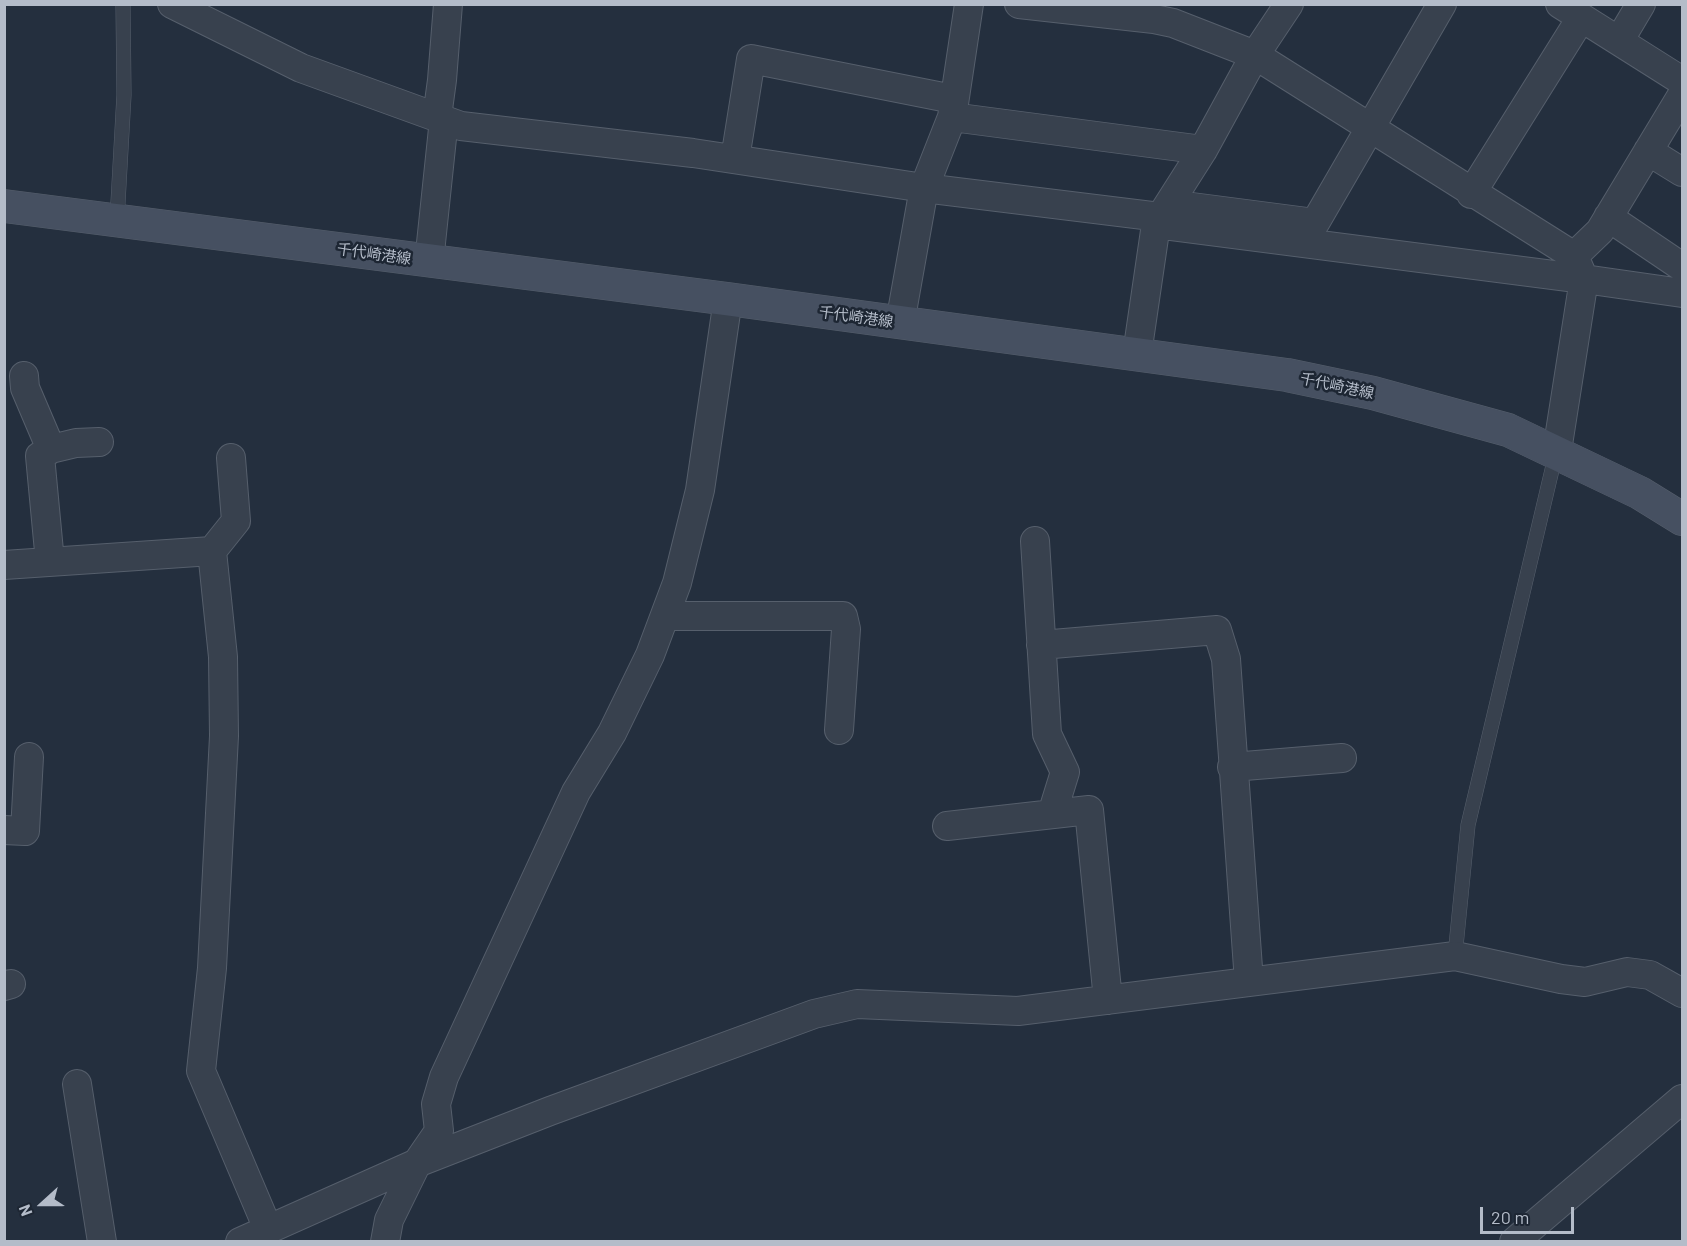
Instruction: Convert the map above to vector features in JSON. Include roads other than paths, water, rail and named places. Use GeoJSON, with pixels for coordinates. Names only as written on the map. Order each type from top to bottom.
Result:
{"type":"FeatureCollection","features":[{"type":"Feature","properties":{"kind":"main road","name":"千代崎港線"},"geometry":{"type":"LineString","coordinates":[[4,206],[429,262],[728,298],[1287,375],[1373,393],[1508,430],[1557,451],[1640,492],[1683,519]]}},
{"type":"Feature","properties":{"kind":"street"},"geometry":{"type":"LineString","coordinates":[[172,4],[301,68],[461,126],[735,159],[924,188],[1161,215],[1579,268],[1683,293]]}},
{"type":"Feature","properties":{"kind":"street"},"geometry":{"type":"LineString","coordinates":[[429,262],[448,4]]}},
{"type":"Feature","properties":{"kind":"street"},"geometry":{"type":"LineString","coordinates":[[900,323],[924,188],[952,108],[969,4]]}},
{"type":"Feature","properties":{"kind":"street"},"geometry":{"type":"LineString","coordinates":[[1019,4],[1156,12],[1173,23],[1255,56],[1369,127],[1579,268]]}},
{"type":"Feature","properties":{"kind":"street"},"geometry":{"type":"LineString","coordinates":[[1137,354],[1161,215],[1203,150],[1255,56],[1289,4]]}},
{"type":"Feature","properties":{"kind":"street"},"geometry":{"type":"LineString","coordinates":[[1161,215],[1315,223],[1442,4]]}},
{"type":"Feature","properties":{"kind":"street"},"geometry":{"type":"LineString","coordinates":[[1619,41],[1641,4]]}},
{"type":"Feature","properties":{"kind":"street"},"geometry":{"type":"LineString","coordinates":[[1471,194],[1571,11],[1683,81]]}},
{"type":"Feature","properties":{"kind":"street"},"geometry":{"type":"LineString","coordinates":[[735,159],[751,59],[952,108],[1203,150]]}},
{"type":"Feature","properties":{"kind":"street"},"geometry":{"type":"LineString","coordinates":[[1557,451],[1579,268],[1683,95]]}},
{"type":"Feature","properties":{"kind":"street"},"geometry":{"type":"LineString","coordinates":[[1648,151],[1683,172]]}},
{"type":"Feature","properties":{"kind":"street"},"geometry":{"type":"LineString","coordinates":[[1608,217],[1683,267]]}},
{"type":"Feature","properties":{"kind":"street"},"geometry":{"type":"LineString","coordinates":[[385,1242],[389,1220],[417,1163],[439,1131],[436,1104],[444,1077],[576,792],[612,733],[650,655],[677,583],[700,490],[728,298]]}},
{"type":"Feature","properties":{"kind":"street"},"geometry":{"type":"LineString","coordinates":[[24,376],[25,388],[51,449]]}},
{"type":"Feature","properties":{"kind":"street"},"geometry":{"type":"LineString","coordinates":[[50,562],[40,456],[51,449],[76,443],[99,442]]}},
{"type":"Feature","properties":{"kind":"street"},"geometry":{"type":"LineString","coordinates":[[231,458],[236,521],[212,551],[223,657],[224,736],[212,968],[201,1071],[268,1229]]}},
{"type":"Feature","properties":{"kind":"street"},"geometry":{"type":"LineString","coordinates":[[1035,541],[1047,734],[1065,772],[1052,814]]}},
{"type":"Feature","properties":{"kind":"street"},"geometry":{"type":"LineString","coordinates":[[4,565],[212,551]]}},
{"type":"Feature","properties":{"kind":"street"},"geometry":{"type":"LineString","coordinates":[[664,616],[843,616],[846,629],[839,730]]}},
{"type":"Feature","properties":{"kind":"street"},"geometry":{"type":"LineString","coordinates":[[1041,645],[1217,630],[1226,660],[1232,767],[1250,982]]}},
{"type":"Feature","properties":{"kind":"street"},"geometry":{"type":"LineString","coordinates":[[4,830],[25,831],[29,757]]}},
{"type":"Feature","properties":{"kind":"street"},"geometry":{"type":"LineString","coordinates":[[1232,767],[1342,758]]}},
{"type":"Feature","properties":{"kind":"street"},"geometry":{"type":"LineString","coordinates":[[947,826],[1089,810],[1108,1000]]}},
{"type":"Feature","properties":{"kind":"street"},"geometry":{"type":"LineString","coordinates":[[240,1242],[417,1163],[814,1014],[858,1004],[1018,1011],[1455,956],[1561,979],[1585,981],[1627,972],[1650,975],[1683,993]]}},
{"type":"Feature","properties":{"kind":"street"},"geometry":{"type":"LineString","coordinates":[[77,1084],[102,1242]]}},
{"type":"Feature","properties":{"kind":"street"},"geometry":{"type":"LineString","coordinates":[[1514,1242],[1683,1099]]}},
{"type":"Feature","properties":{"kind":"lane"},"geometry":{"type":"LineString","coordinates":[[117,220],[124,95],[123,4]]}},
{"type":"Feature","properties":{"kind":"lane"},"geometry":{"type":"LineString","coordinates":[[1455,956],[1468,825],[1557,451]]}}]}
